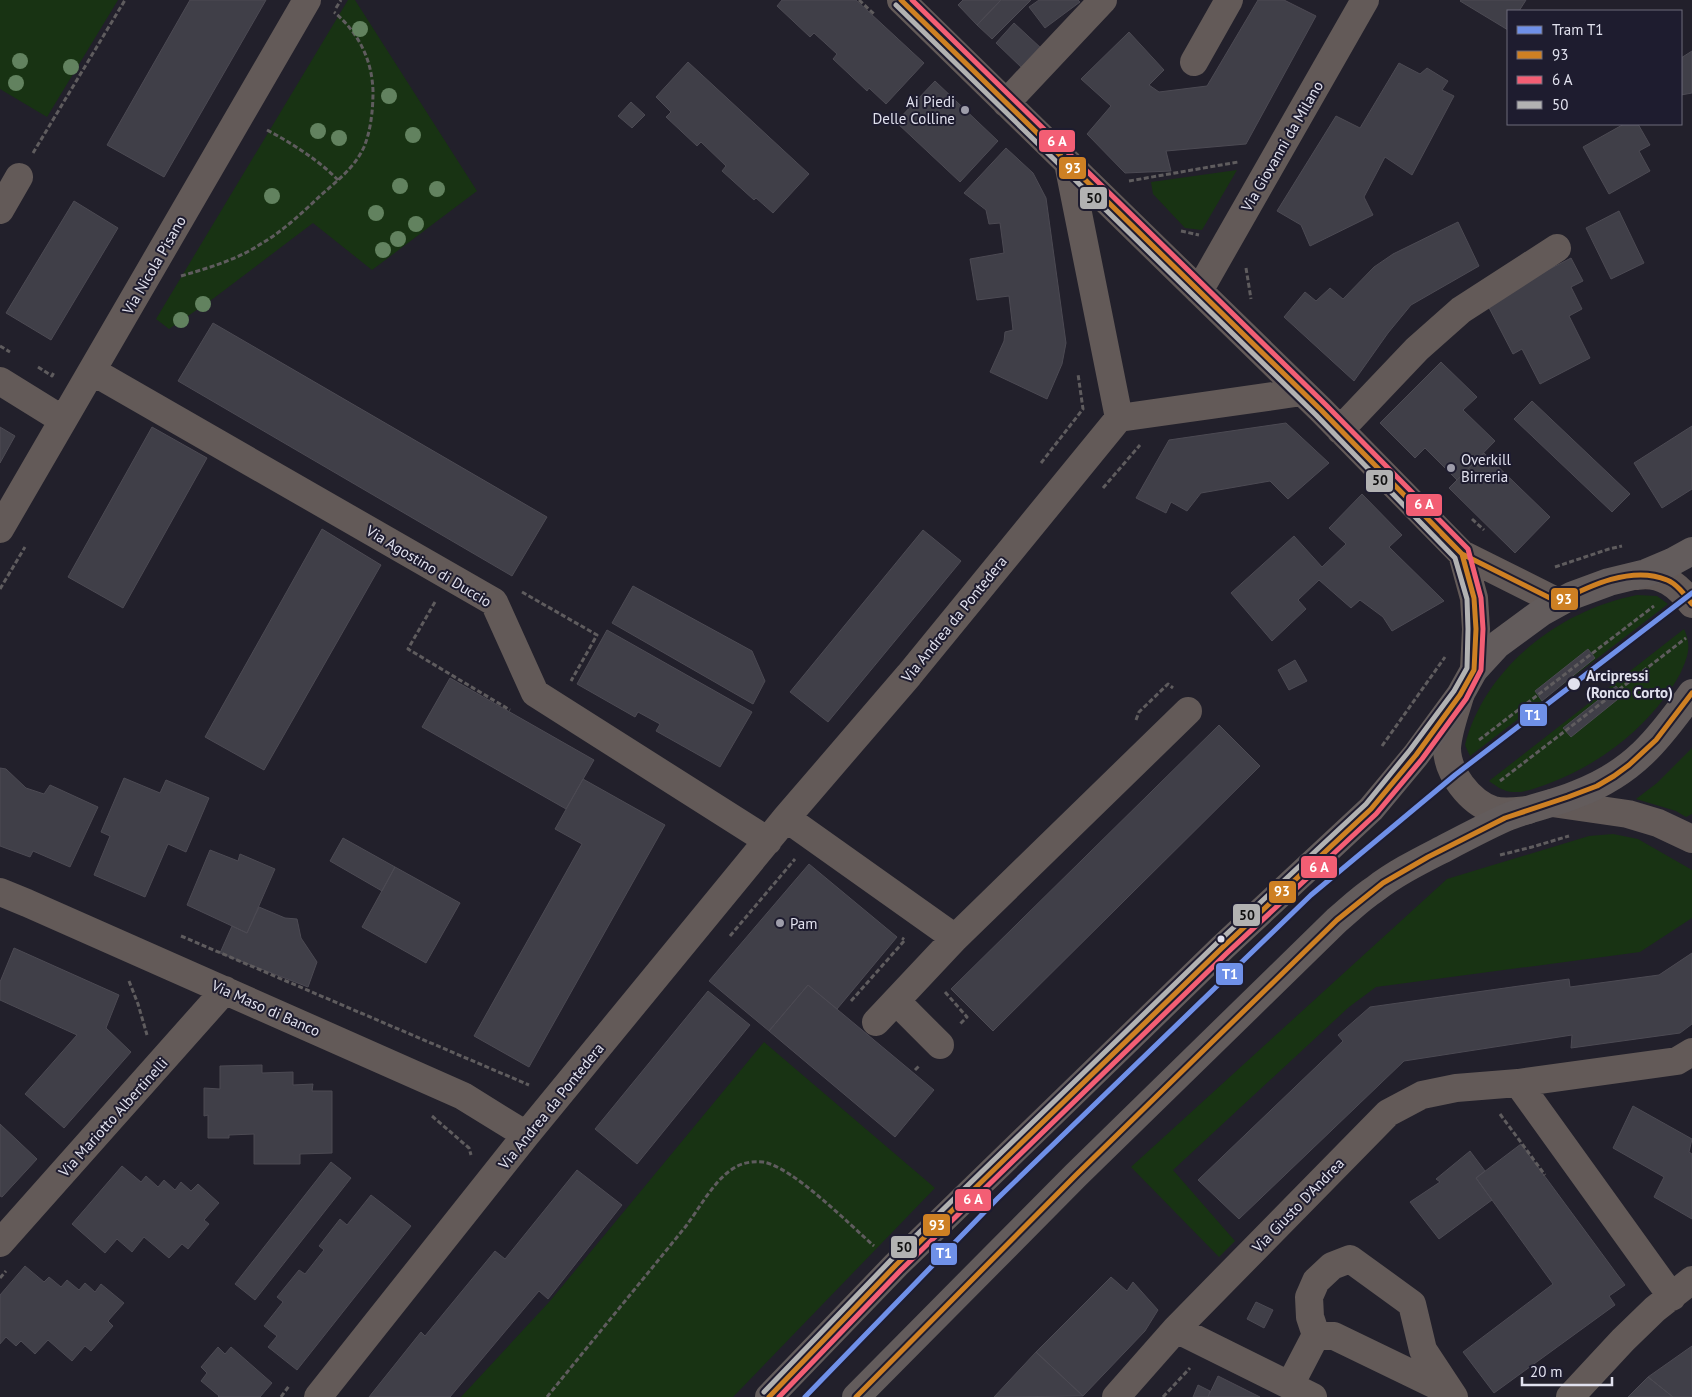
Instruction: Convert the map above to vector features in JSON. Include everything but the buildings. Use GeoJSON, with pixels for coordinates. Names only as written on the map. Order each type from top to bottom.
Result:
{"type":"FeatureCollection","features":[{"type":"Feature","properties":{"kind":"main road"},"geometry":{"type":"LineString","coordinates":[[769,1397],[896,1266],[1222,948],[1371,809],[1405,769],[1460,695],[1474,670],[1504,639],[1558,602],[1597,585],[1637,576],[1664,566],[1692,551]]}},
{"type":"Feature","properties":{"kind":"main road"},"geometry":{"type":"LineString","coordinates":[[856,1397],[1069,1182],[1337,920],[1374,889],[1415,862],[1495,822],[1594,787],[1635,761],[1664,732],[1692,693]]}},
{"type":"Feature","properties":{"kind":"street","name":"Via Nicola Pisano"},"geometry":{"type":"LineString","coordinates":[[0,529],[307,0]]}},
{"type":"Feature","properties":{"kind":"street"},"geometry":{"type":"LineString","coordinates":[[901,0],[1302,392],[1462,554],[1558,602]]}},
{"type":"Feature","properties":{"kind":"street"},"geometry":{"type":"LineString","coordinates":[[1194,62],[1229,0]]}},
{"type":"Feature","properties":{"kind":"street","name":"Via Giovanni da Milano"},"geometry":{"type":"LineString","coordinates":[[1199,291],[1365,0]]}},
{"type":"Feature","properties":{"kind":"street"},"geometry":{"type":"LineString","coordinates":[[1006,103],[1098,3]]}},
{"type":"Feature","properties":{"kind":"street"},"geometry":{"type":"LineString","coordinates":[[1068,163],[1119,418],[1302,392]]}},
{"type":"Feature","properties":{"kind":"street"},"geometry":{"type":"LineString","coordinates":[[0,210],[19,178]]}},
{"type":"Feature","properties":{"kind":"street"},"geometry":{"type":"LineString","coordinates":[[1340,430],[1417,348],[1461,310],[1557,248]]}},
{"type":"Feature","properties":{"kind":"street","name":"Via Agostino di Duccio"},"geometry":{"type":"LineString","coordinates":[[92,371],[494,602],[535,693],[768,841]]}},
{"type":"Feature","properties":{"kind":"street"},"geometry":{"type":"LineString","coordinates":[[0,381],[63,420]]}},
{"type":"Feature","properties":{"kind":"street","name":"Via Andrea da Pontedera"},"geometry":{"type":"LineString","coordinates":[[318,1397],[526,1135],[786,818],[909,675],[1119,418]]}},
{"type":"Feature","properties":{"kind":"street"},"geometry":{"type":"LineString","coordinates":[[1462,554],[1474,598],[1476,629],[1474,670]]}},
{"type":"Feature","properties":{"kind":"street"},"geometry":{"type":"LineString","coordinates":[[1637,576],[1650,575],[1668,580],[1692,604]]}},
{"type":"Feature","properties":{"kind":"street"},"geometry":{"type":"LineString","coordinates":[[1460,695],[1448,742],[1448,757],[1455,775],[1465,789],[1486,807],[1500,811],[1540,806],[1628,814],[1658,823],[1692,839]]}},
{"type":"Feature","properties":{"kind":"street"},"geometry":{"type":"LineString","coordinates":[[876,1022],[955,938],[1188,711]]}},
{"type":"Feature","properties":{"kind":"street"},"geometry":{"type":"LineString","coordinates":[[786,818],[955,938]]}},
{"type":"Feature","properties":{"kind":"street","name":"Via Maso di Banco"},"geometry":{"type":"LineString","coordinates":[[0,892],[463,1096],[526,1135]]}},
{"type":"Feature","properties":{"kind":"street","name":"Via Mariotto Albertinelli"},"geometry":{"type":"LineString","coordinates":[[0,1243],[225,990]]}},
{"type":"Feature","properties":{"kind":"street"},"geometry":{"type":"LineString","coordinates":[[896,1001],[940,1045]]}},
{"type":"Feature","properties":{"kind":"street","name":"Via Giusto D'Andrea"},"geometry":{"type":"LineString","coordinates":[[1116,1397],[1176,1329],[1388,1113],[1422,1095],[1456,1088],[1518,1083],[1677,1061],[1692,1052]]}},
{"type":"Feature","properties":{"kind":"street"},"geometry":{"type":"LineString","coordinates":[[1518,1083],[1682,1288],[1655,1309],[1623,1340],[1570,1397]]}},
{"type":"Feature","properties":{"kind":"street"},"geometry":{"type":"LineString","coordinates":[[1176,1329],[1301,1391],[1316,1335],[1310,1317],[1308,1297],[1316,1281],[1332,1266],[1350,1260],[1412,1304],[1423,1350],[1453,1395]]}},
{"type":"Feature","properties":{"kind":"street"},"geometry":{"type":"LineString","coordinates":[[1316,1335],[1334,1336],[1453,1395]]}},
{"type":"Feature","properties":{"kind":"path"},"geometry":{"type":"LineString","coordinates":[[19,178],[125,0]]}},
{"type":"Feature","properties":{"kind":"path"},"geometry":{"type":"LineString","coordinates":[[329,20],[341,0]]}},
{"type":"Feature","properties":{"kind":"path"},"geometry":{"type":"LineString","coordinates":[[859,0],[880,20]]}},
{"type":"Feature","properties":{"kind":"path"},"geometry":{"type":"LineString","coordinates":[[184,268],[179,276],[222,262],[258,246],[276,234],[352,166],[364,145],[370,122],[373,84],[365,51],[342,18],[334,12]]}},
{"type":"Feature","properties":{"kind":"path"},"geometry":{"type":"LineString","coordinates":[[262,138],[272,122]]}},
{"type":"Feature","properties":{"kind":"path"},"geometry":{"type":"LineString","coordinates":[[267,130],[306,153],[324,166],[338,180]]}},
{"type":"Feature","properties":{"kind":"path"},"geometry":{"type":"LineString","coordinates":[[1129,181],[1242,162]]}},
{"type":"Feature","properties":{"kind":"path"},"geometry":{"type":"LineString","coordinates":[[1123,175],[1136,187]]}},
{"type":"Feature","properties":{"kind":"path"},"geometry":{"type":"LineString","coordinates":[[1179,230],[1208,237]]}},
{"type":"Feature","properties":{"kind":"path"},"geometry":{"type":"LineString","coordinates":[[0,346],[17,356]]}},
{"type":"Feature","properties":{"kind":"path"},"geometry":{"type":"LineString","coordinates":[[35,366],[52,376],[57,368]]}},
{"type":"Feature","properties":{"kind":"path"},"geometry":{"type":"LineString","coordinates":[[1077,370],[1083,409]]}},
{"type":"Feature","properties":{"kind":"path"},"geometry":{"type":"LineString","coordinates":[[1099,492],[1142,443]]}},
{"type":"Feature","properties":{"kind":"path"},"geometry":{"type":"LineString","coordinates":[[520,591],[597,635],[567,689]]}},
{"type":"Feature","properties":{"kind":"path"},"geometry":{"type":"LineString","coordinates":[[437,598],[408,649],[518,715]]}},
{"type":"Feature","properties":{"kind":"path"},"geometry":{"type":"LineString","coordinates":[[1490,731],[1655,606]]}},
{"type":"Feature","properties":{"kind":"path"},"geometry":{"type":"LineString","coordinates":[[1498,782],[1686,638]]}},
{"type":"Feature","properties":{"kind":"path"},"geometry":{"type":"LineString","coordinates":[[1495,856],[1575,834]]}},
{"type":"Feature","properties":{"kind":"path"},"geometry":{"type":"LineString","coordinates":[[727,940],[796,858]]}},
{"type":"Feature","properties":{"kind":"path"},"geometry":{"type":"LineString","coordinates":[[851,1001],[905,940],[897,934]]}},
{"type":"Feature","properties":{"kind":"path"},"geometry":{"type":"LineString","coordinates":[[179,936],[532,1086]]}},
{"type":"Feature","properties":{"kind":"path"},"geometry":{"type":"LineString","coordinates":[[128,978],[148,1037]]}},
{"type":"Feature","properties":{"kind":"path"},"geometry":{"type":"LineString","coordinates":[[1498,1111],[1549,1180]]}},
{"type":"Feature","properties":{"kind":"path"},"geometry":{"type":"LineString","coordinates":[[427,1112],[470,1148],[472,1153]]}},
{"type":"Feature","properties":{"kind":"path"},"geometry":{"type":"LineString","coordinates":[[547,1397],[686,1226],[715,1186],[729,1171],[745,1162],[764,1162],[785,1171],[804,1184],[896,1266]]}},
{"type":"Feature","properties":{"kind":"path"},"geometry":{"type":"LineString","coordinates":[[0,1278],[7,1271]]}},
{"type":"Feature","properties":{"kind":"green space"},"geometry":{"type":"Polygon","coordinates":[[[0,0],[118,0],[47,117],[0,89],[0,0]]]}},
{"type":"Feature","properties":{"kind":"green space"},"geometry":{"type":"Polygon","coordinates":[[[348,0],[355,0],[477,191],[372,270],[313,223],[214,298],[169,329],[156,319],[348,0]]]}},
{"type":"Feature","properties":{"kind":"green space"},"geometry":{"type":"Polygon","coordinates":[[[1237,170],[1202,230],[1185,228],[1153,194],[1151,182],[1237,170]]]}},
{"type":"Feature","properties":{"kind":"green space"},"geometry":{"type":"Polygon","coordinates":[[[1637,595],[1657,596],[1668,604],[1470,756],[1465,745],[1475,717],[1489,691],[1508,667],[1530,646],[1554,628],[1580,614],[1608,603],[1637,595]]]}},
{"type":"Feature","properties":{"kind":"green space"},"geometry":{"type":"Polygon","coordinates":[[[1684,629],[1688,641],[1688,652],[1680,674],[1669,692],[1655,709],[1624,740],[1589,765],[1570,775],[1532,789],[1522,792],[1510,792],[1489,781],[1684,629]]]}},
{"type":"Feature","properties":{"kind":"green space"},"geometry":{"type":"Polygon","coordinates":[[[1692,748],[1692,814],[1686,817],[1676,811],[1636,799],[1657,783],[1692,748]]]}},
{"type":"Feature","properties":{"kind":"green space"},"geometry":{"type":"Polygon","coordinates":[[[1613,834],[1638,839],[1692,870],[1692,918],[1640,952],[1376,987],[1349,1007],[1173,1170],[1235,1241],[1219,1257],[1131,1167],[1447,879],[1589,836],[1613,834]]]}},
{"type":"Feature","properties":{"kind":"green space"},"geometry":{"type":"Polygon","coordinates":[[[764,1042],[935,1188],[733,1397],[461,1397],[550,1301],[764,1042]]]}},
{"type":"Feature","properties":{"kind":"tram line","name":"T1"},"geometry":{"type":"LineString","coordinates":[[805,1397],[998,1198],[1311,895],[1455,775],[1692,593]]}},
{"type":"Feature","properties":{"kind":"transit line","name":"93"},"geometry":{"type":"LineString","coordinates":[[769,1397],[896,1265],[1222,948],[1371,809],[1416,755],[1460,695],[1474,670],[1476,629],[1474,598],[1462,554],[1321,410],[901,0]]}},
{"type":"Feature","properties":{"kind":"transit line"},"geometry":{"type":"LineString","coordinates":[[779,1397],[901,1270],[1227,953],[1376,814],[1422,759],[1466,699],[1481,670],[1483,629],[1481,598],[1468,549],[1326,405],[912,0]]}},
{"type":"Feature","properties":{"kind":"transit line","name":"50"},"geometry":{"type":"LineString","coordinates":[[764,1392],[891,1260],[1217,943],[1366,804],[1410,750],[1454,691],[1467,668],[1467,599],[1455,558],[1316,415],[896,5]]}},
{"type":"Feature","properties":{"kind":"transit line","name":"93"},"geometry":{"type":"LineString","coordinates":[[1442,534],[1462,554],[1558,602],[1611,579],[1640,575],[1654,576],[1671,582],[1681,590],[1692,604]]}},
{"type":"Feature","properties":{"kind":"transit line","name":"93"},"geometry":{"type":"LineString","coordinates":[[856,1397],[1076,1175],[1337,920],[1383,883],[1428,857],[1505,818],[1597,786],[1614,776],[1656,740],[1692,693]]}},
{"type":"Feature","properties":{"kind":"place","name":"Ai Piedi Delle Colline"},"geometry":{"type":"Point","coordinates":[965,110]}},
{"type":"Feature","properties":{"kind":"place","name":"Overkill Birreria"},"geometry":{"type":"Point","coordinates":[1451,468]}},
{"type":"Feature","properties":{"kind":"place","name":"Arcipressi (Ronco Corto)"},"geometry":{"type":"Point","coordinates":[1574,684]}},
{"type":"Feature","properties":{"kind":"place","name":"Pam"},"geometry":{"type":"Point","coordinates":[780,923]}}]}
